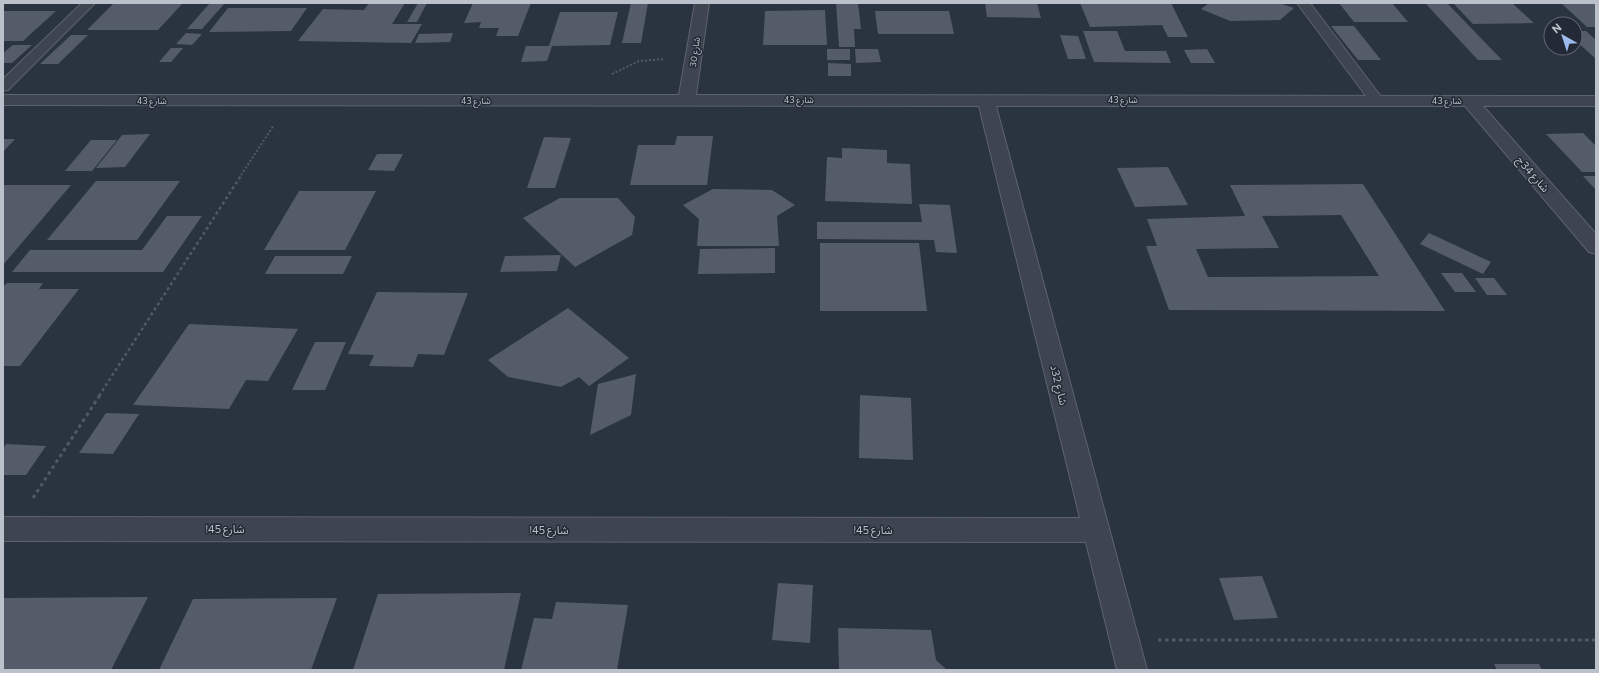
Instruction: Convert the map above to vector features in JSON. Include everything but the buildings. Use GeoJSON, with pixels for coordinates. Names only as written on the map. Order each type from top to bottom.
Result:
{"type":"FeatureCollection","features":[{"type":"Feature","properties":{"kind":"street","name":"شارع 30"},"geometry":{"type":"LineString","coordinates":[[687,100],[702,3]]}},
{"type":"Feature","properties":{"kind":"street","name":"شارع 43"},"geometry":{"type":"LineString","coordinates":[[3,100],[1596,101]]}},
{"type":"Feature","properties":{"kind":"street","name":"شارع 32د"},"geometry":{"type":"LineString","coordinates":[[986,100],[1132,670]]}},
{"type":"Feature","properties":{"kind":"street","name":"شارع 34ج"},"geometry":{"type":"LineString","coordinates":[[1470,101],[1596,247]]}},
{"type":"Feature","properties":{"kind":"street","name":"شارع 45ا"},"geometry":{"type":"LineString","coordinates":[[8,529],[1096,530]]}},
{"type":"Feature","properties":{"kind":"lane"},"geometry":{"type":"LineString","coordinates":[[3,87],[89,3]]}},
{"type":"Feature","properties":{"kind":"lane"},"geometry":{"type":"LineString","coordinates":[[1303,3],[1377,100]]}},
{"type":"Feature","properties":{"kind":"path"},"geometry":{"type":"LineString","coordinates":[[8,529],[290,101]]}},
{"type":"Feature","properties":{"kind":"path"},"geometry":{"type":"LineString","coordinates":[[1124,640],[1596,640]]}}]}
